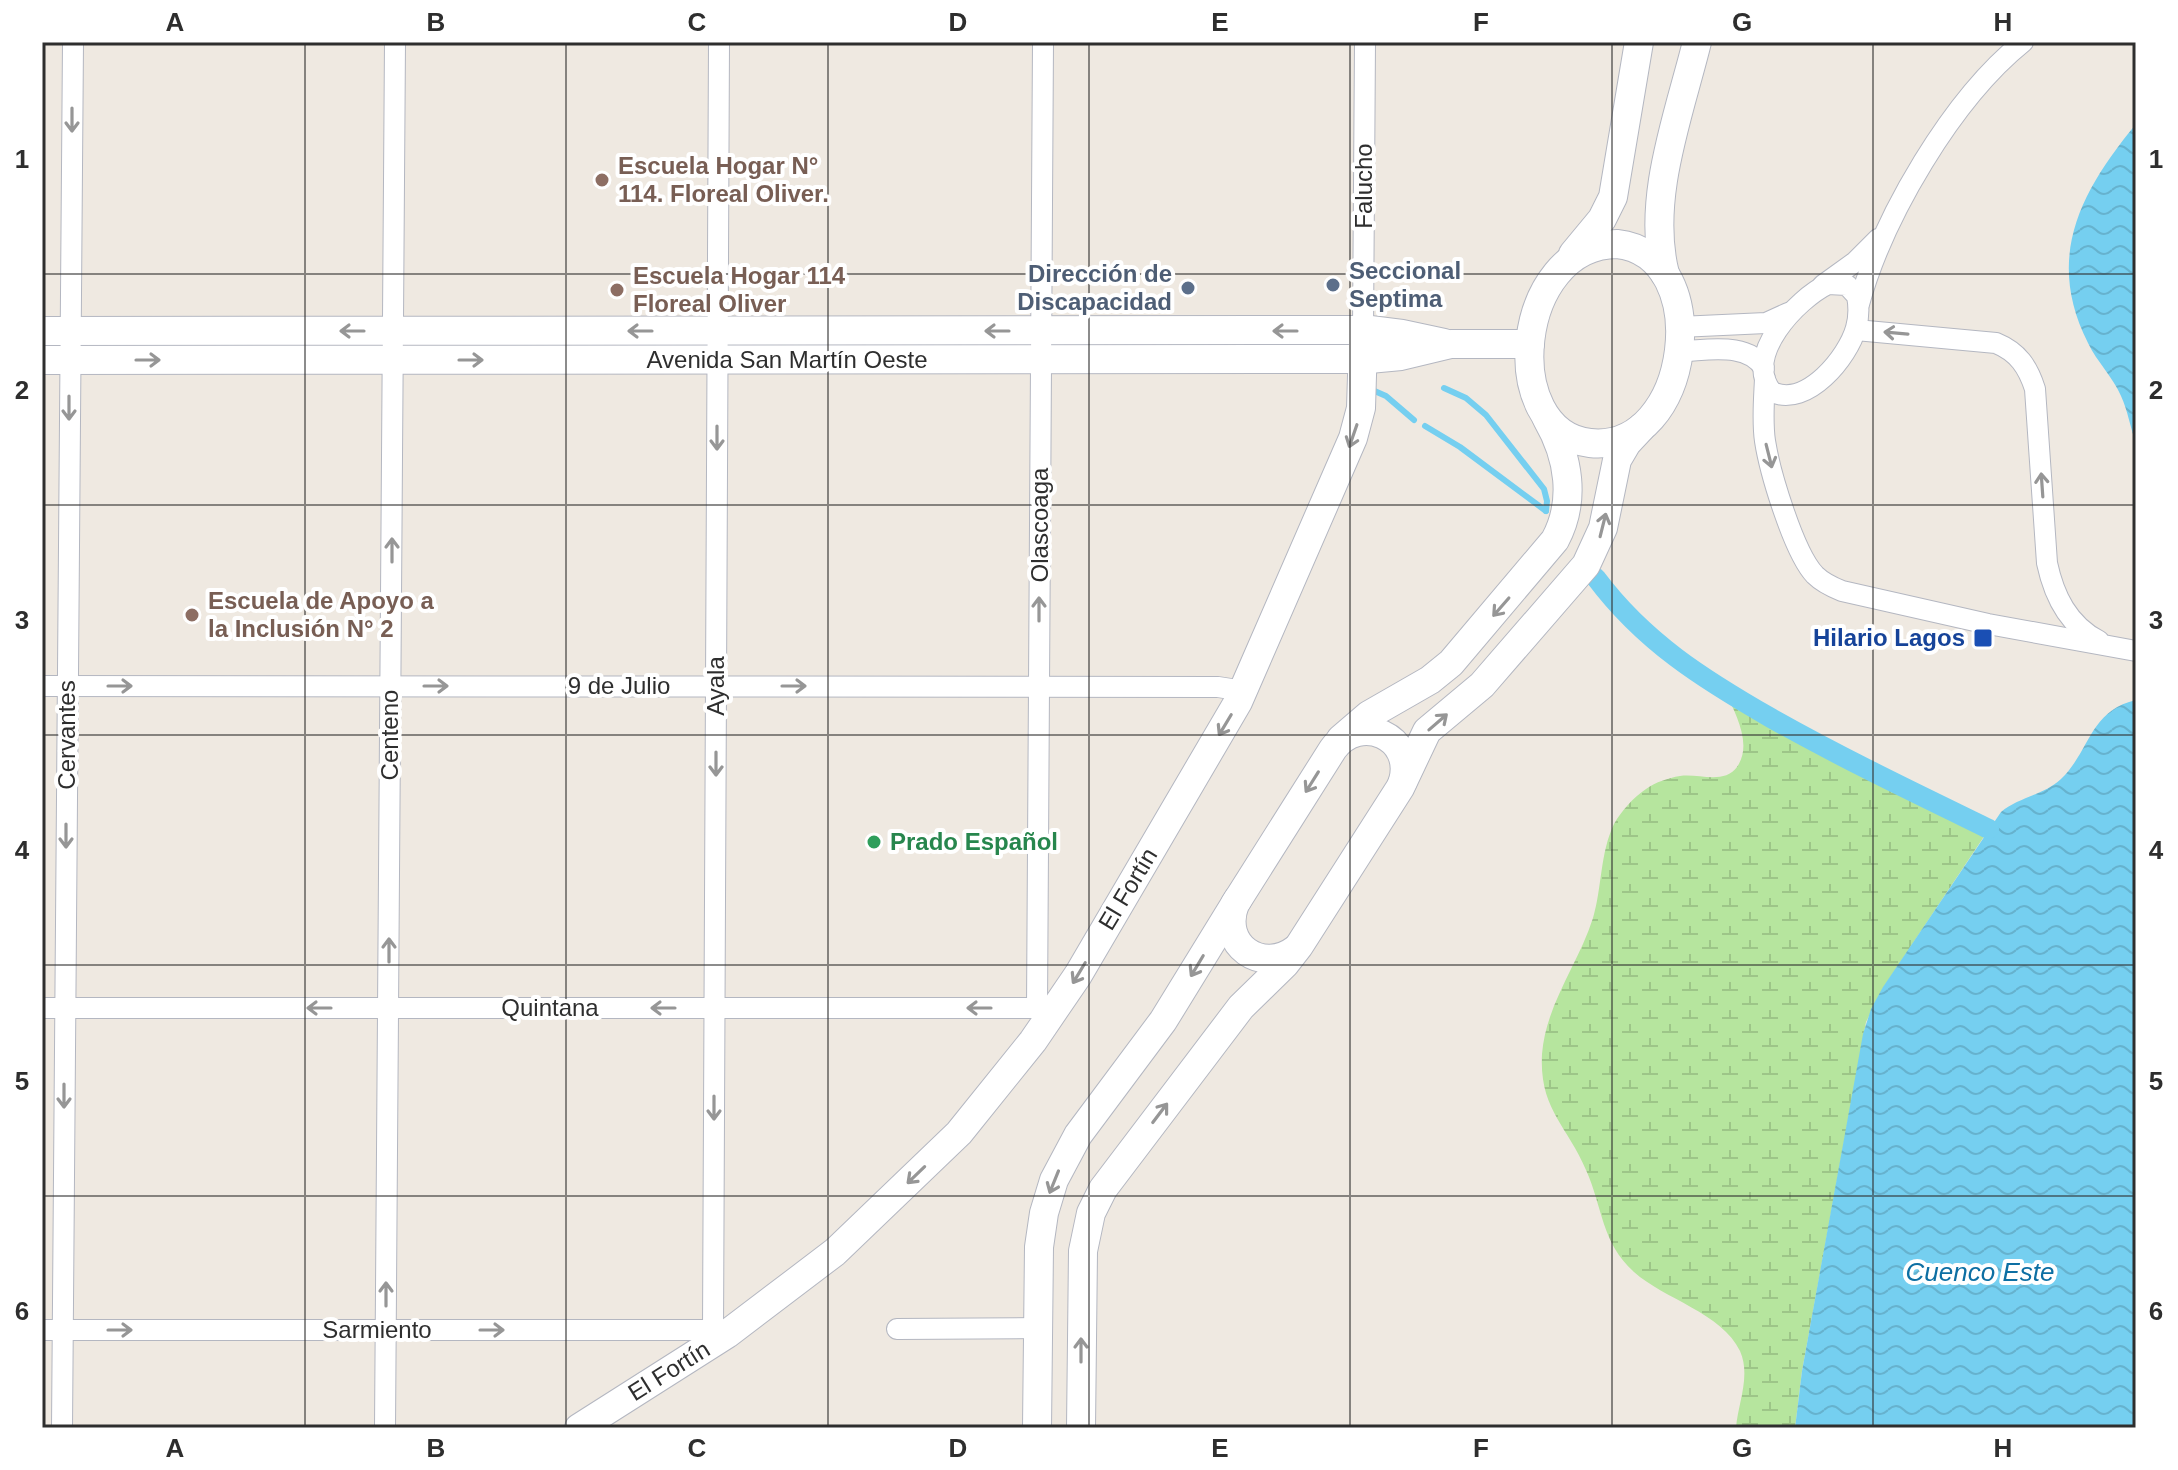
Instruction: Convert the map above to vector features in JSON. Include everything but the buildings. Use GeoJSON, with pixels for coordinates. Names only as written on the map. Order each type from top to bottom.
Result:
{"type":"FeatureCollection","features":[{"type":"Feature","properties":{"kind":"main road"},"geometry":{"type":"LineString","coordinates":[[1037,1428],[1041,1230],[1048,1196],[1061,1164],[1078,1135],[1170,1011],[1341,739],[1369,715],[1445,669],[1555,540],[1567,506],[1568,484],[1564,460],[1532,382],[1530,344],[1540,300],[1548,284],[1602,219],[1613,197],[1639,42]]}},
{"type":"Feature","properties":{"kind":"main road"},"geometry":{"type":"LineString","coordinates":[[1665,275],[1658,226],[1661,190],[1697,42]]}},
{"type":"Feature","properties":{"kind":"main road"},"geometry":{"type":"LineString","coordinates":[[1081,1428],[1082,1264],[1087,1227],[1110,1177],[1234,1016],[1299,946],[1400,788],[1427,731],[1482,685],[1580,573],[1596,548],[1603,528],[1617,460],[1668,393],[1679,339],[1675,297],[1665,275],[1650,256],[1626,245],[1608,244],[1589,248],[1565,263]]}},
{"type":"Feature","properties":{"kind":"main road","name":"Avenida San Martín Oeste"},"geometry":{"type":"LineString","coordinates":[[56,331],[1363,330],[1394,332],[1451,344],[1530,344]]}},
{"type":"Feature","properties":{"kind":"main road","name":"El Fortín"},"geometry":{"type":"LineString","coordinates":[[579,1428],[835,1252],[945,1147],[971,1118],[1047,1008],[1244,691],[1353,438],[1361,408],[1363,330]]}},
{"type":"Feature","properties":{"kind":"main road","name":"Avenida San Martín Oeste"},"geometry":{"type":"LineString","coordinates":[[56,360],[1363,359],[1401,356],[1451,344]]}},
{"type":"Feature","properties":{"kind":"main road"},"geometry":{"type":"LineString","coordinates":[[1545,415],[1564,434],[1589,443],[1616,440],[1641,428]]}},
{"type":"Feature","properties":{"kind":"main road"},"geometry":{"type":"LineString","coordinates":[[1524,579],[1553,604]]}},
{"type":"Feature","properties":{"kind":"main road"},"geometry":{"type":"LineString","coordinates":[[1341,739],[1363,730],[1382,732],[1392,739],[1400,748],[1405,765],[1400,788]]}},
{"type":"Feature","properties":{"kind":"main road"},"geometry":{"type":"LineString","coordinates":[[1238,899],[1231,916],[1231,930],[1245,952],[1264,960],[1277,959],[1299,946]]}},
{"type":"Feature","properties":{"kind":"street","name":"Cervantes"},"geometry":{"type":"LineString","coordinates":[[62,1428],[52,1330],[65,1008],[67,686],[56,331],[73,42]]}},
{"type":"Feature","properties":{"kind":"street","name":"Centeno"},"geometry":{"type":"LineString","coordinates":[[385,1428],[395,42]]}},
{"type":"Feature","properties":{"kind":"street","name":"Ayala"},"geometry":{"type":"LineString","coordinates":[[716,1334],[714,1008],[719,42]]}},
{"type":"Feature","properties":{"kind":"street","name":"Olascoaga"},"geometry":{"type":"LineString","coordinates":[[1043,42],[1039,687],[1047,1008]]}},
{"type":"Feature","properties":{"kind":"street","name":"Falucho"},"geometry":{"type":"LineString","coordinates":[[1363,330],[1365,42]]}},
{"type":"Feature","properties":{"kind":"street"},"geometry":{"type":"LineString","coordinates":[[1679,339],[1756,356],[1772,392],[1778,395],[1807,389],[1828,372],[1849,345],[1856,330],[1859,304],[1884,233],[1954,116],[1992,70],[2023,42]]}},
{"type":"Feature","properties":{"kind":"street"},"geometry":{"type":"LineString","coordinates":[[1679,339],[1766,323],[1792,311],[1855,262],[1884,233]]}},
{"type":"Feature","properties":{"kind":"street"},"geometry":{"type":"LineString","coordinates":[[1817,290],[1828,284],[1847,285],[1857,296],[1859,304]]}},
{"type":"Feature","properties":{"kind":"street"},"geometry":{"type":"LineString","coordinates":[[1792,311],[1772,340],[1764,373],[1763,420],[1769,458],[1797,547],[1815,575],[1827,585],[1842,591],[1988,624],[2136,651]]}},
{"type":"Feature","properties":{"kind":"street"},"geometry":{"type":"LineString","coordinates":[[1856,330],[1996,343],[2024,363],[2035,389],[2047,563],[2051,580],[2062,606],[2076,625],[2110,646]]}},
{"type":"Feature","properties":{"kind":"street","name":"9 de Julio"},"geometry":{"type":"LineString","coordinates":[[42,686],[1218,687],[1244,691]]}},
{"type":"Feature","properties":{"kind":"street","name":"Quintana"},"geometry":{"type":"LineString","coordinates":[[42,1008],[1047,1008]]}},
{"type":"Feature","properties":{"kind":"street"},"geometry":{"type":"LineString","coordinates":[[897,1329],[1038,1328]]}},
{"type":"Feature","properties":{"kind":"street","name":"Sarmiento"},"geometry":{"type":"LineString","coordinates":[[52,1330],[716,1334]]}},
{"type":"Feature","properties":{"kind":"green space"},"geometry":{"type":"Polygon","coordinates":[[[1726,692],[1842,758],[1989,829],[1883,988],[1866,1022],[1802,1371],[1795,1428],[1736,1428],[1744,1380],[1740,1351],[1720,1326],[1646,1282],[1623,1261],[1609,1237],[1579,1154],[1550,1103],[1542,1073],[1542,1054],[1550,1018],[1593,918],[1606,847],[1614,824],[1632,800],[1658,782],[1687,775],[1725,776],[1737,767],[1743,739],[1726,692]]]}},
{"type":"Feature","properties":{"kind":"water"},"geometry":{"type":"Polygon","coordinates":[[[2136,124],[2136,443],[2121,396],[2088,343],[2075,312],[2069,282],[2075,227],[2085,201],[2116,149],[2136,124]]]}},
{"type":"Feature","properties":{"kind":"water","name":"Cuenco Este"},"geometry":{"type":"Polygon","coordinates":[[[2136,700],[2136,1428],[1795,1428],[1802,1371],[1863,1034],[1871,1009],[2001,812],[2061,779],[2100,722],[2121,705],[2136,700]]]}},
{"type":"Feature","properties":{"kind":"waterway"},"geometry":{"type":"LineString","coordinates":[[1444,388],[1466,398],[1486,415],[1544,489],[1546,511]]}},
{"type":"Feature","properties":{"kind":"waterway"},"geometry":{"type":"LineString","coordinates":[[1370,389],[1386,396],[1414,420]]}},
{"type":"Feature","properties":{"kind":"waterway"},"geometry":{"type":"LineString","coordinates":[[1425,426],[1460,447],[1546,511]]}},
{"type":"Feature","properties":{"kind":"waterway"},"geometry":{"type":"LineString","coordinates":[[1596,578],[1655,640],[1722,689],[1825,747],[1989,829]]}},
{"type":"Feature","properties":{"kind":"place","name":"Escuela Hogar N° 114. Floreal Oliver."},"geometry":{"type":"Point","coordinates":[602,180]}},
{"type":"Feature","properties":{"kind":"place","name":"Seccional Septima"},"geometry":{"type":"Point","coordinates":[1333,285]}},
{"type":"Feature","properties":{"kind":"place","name":"Dirección de Discapacidad"},"geometry":{"type":"Point","coordinates":[1188,288]}},
{"type":"Feature","properties":{"kind":"place","name":"Escuela Hogar 114 Floreal Oliver"},"geometry":{"type":"Point","coordinates":[617,290]}},
{"type":"Feature","properties":{"kind":"place","name":"Escuela de Apoyo a la Inclusión N° 2"},"geometry":{"type":"Point","coordinates":[192,615]}},
{"type":"Feature","properties":{"kind":"place","name":"Hilario Lagos"},"geometry":{"type":"Point","coordinates":[1983,638]}},
{"type":"Feature","properties":{"kind":"place","name":"Prado Español"},"geometry":{"type":"Point","coordinates":[874,842]}}]}
